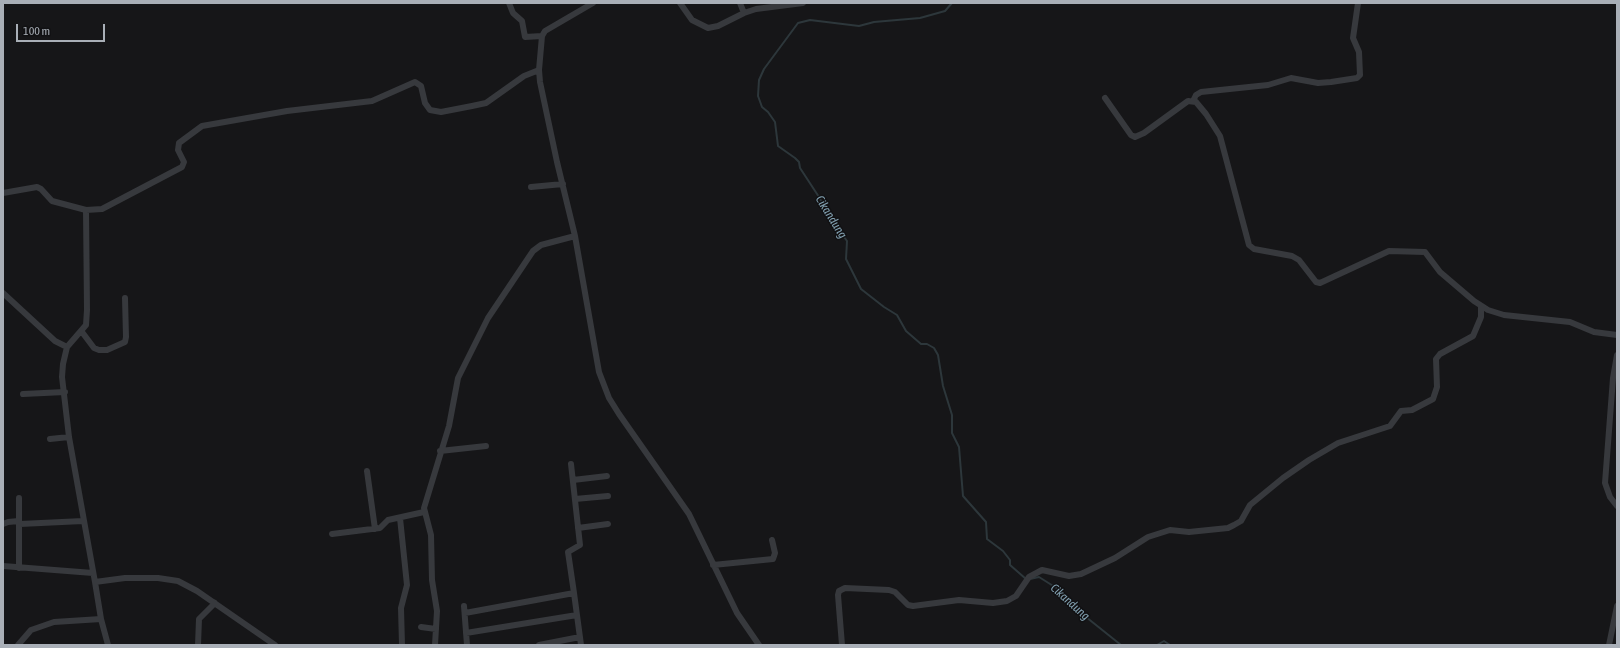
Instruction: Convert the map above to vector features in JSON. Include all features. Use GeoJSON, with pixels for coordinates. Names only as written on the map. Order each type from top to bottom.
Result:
{"type":"FeatureCollection","features":[{"type":"Feature","properties":{"kind":"street"},"geometry":{"type":"LineString","coordinates":[[509,3],[513,13],[522,22],[525,36],[542,36]]}},
{"type":"Feature","properties":{"kind":"street"},"geometry":{"type":"LineString","coordinates":[[593,3],[575,15],[549,28],[542,36],[539,70],[540,82],[575,236],[588,313],[604,387],[619,414],[689,514],[737,613],[759,645]]}},
{"type":"Feature","properties":{"kind":"street"},"geometry":{"type":"LineString","coordinates":[[680,3],[692,20],[708,28],[718,26],[744,12],[803,3]]}},
{"type":"Feature","properties":{"kind":"street"},"geometry":{"type":"LineString","coordinates":[[740,3],[744,12]]}},
{"type":"Feature","properties":{"kind":"street"},"geometry":{"type":"LineString","coordinates":[[1193,101],[1196,95],[1201,92],[1271,84],[1291,78],[1318,83],[1357,78],[1360,75],[1359,52],[1353,38],[1358,3]]}},
{"type":"Feature","properties":{"kind":"street"},"geometry":{"type":"LineString","coordinates":[[3,193],[37,187],[41,189],[52,201],[86,210],[102,210],[182,167],[184,162],[178,150],[179,143],[202,126],[283,111],[372,101],[415,82],[421,86],[425,103],[430,110],[441,112],[486,103],[524,76],[539,70]]}},
{"type":"Feature","properties":{"kind":"street"},"geometry":{"type":"LineString","coordinates":[[1105,98],[1131,135],[1135,137],[1144,133],[1188,100],[1193,101],[1206,114],[1220,136],[1251,247],[1292,256],[1298,260],[1316,282],[1320,283],[1389,251],[1425,252],[1440,272],[1481,307],[1504,315],[1570,322],[1594,332],[1617,335]]}},
{"type":"Feature","properties":{"kind":"street"},"geometry":{"type":"LineString","coordinates":[[531,187],[563,184]]}},
{"type":"Feature","properties":{"kind":"street"},"geometry":{"type":"LineString","coordinates":[[86,210],[88,310],[86,325],[82,332],[72,340],[67,347],[62,370],[69,437],[101,619],[108,645]]}},
{"type":"Feature","properties":{"kind":"street"},"geometry":{"type":"LineString","coordinates":[[435,645],[437,611],[432,580],[430,535],[424,512],[424,503],[449,426],[458,378],[488,318],[529,256],[537,247],[575,236]]}},
{"type":"Feature","properties":{"kind":"street"},"geometry":{"type":"LineString","coordinates":[[3,293],[55,341],[67,347]]}},
{"type":"Feature","properties":{"kind":"street"},"geometry":{"type":"LineString","coordinates":[[82,332],[94,348],[99,350],[119,346],[124,342],[126,337],[125,298]]}},
{"type":"Feature","properties":{"kind":"street"},"geometry":{"type":"LineString","coordinates":[[842,645],[838,594],[845,588],[889,590],[900,596],[908,605],[920,607],[959,600],[993,603],[1007,601],[1016,596],[1029,576],[1042,570],[1068,576],[1081,574],[1115,558],[1148,537],[1170,530],[1188,532],[1228,528],[1234,525],[1241,521],[1250,505],[1283,478],[1309,460],[1338,443],[1390,426],[1401,411],[1412,410],[1431,402],[1436,395],[1437,387],[1436,359],[1440,354],[1473,336],[1481,317],[1481,307]]}},
{"type":"Feature","properties":{"kind":"street"},"geometry":{"type":"LineString","coordinates":[[1617,355],[1613,378],[1605,483],[1610,497],[1617,506]]}},
{"type":"Feature","properties":{"kind":"street"},"geometry":{"type":"LineString","coordinates":[[23,394],[65,392]]}},
{"type":"Feature","properties":{"kind":"street"},"geometry":{"type":"LineString","coordinates":[[50,439],[69,437]]}},
{"type":"Feature","properties":{"kind":"street"},"geometry":{"type":"LineString","coordinates":[[440,451],[486,446]]}},
{"type":"Feature","properties":{"kind":"street"},"geometry":{"type":"LineString","coordinates":[[571,464],[580,544],[568,552],[581,645]]}},
{"type":"Feature","properties":{"kind":"street"},"geometry":{"type":"LineString","coordinates":[[367,471],[375,529]]}},
{"type":"Feature","properties":{"kind":"street"},"geometry":{"type":"LineString","coordinates":[[573,480],[607,476]]}},
{"type":"Feature","properties":{"kind":"street"},"geometry":{"type":"LineString","coordinates":[[575,499],[608,496]]}},
{"type":"Feature","properties":{"kind":"street"},"geometry":{"type":"LineString","coordinates":[[19,498],[19,568]]}},
{"type":"Feature","properties":{"kind":"street"},"geometry":{"type":"LineString","coordinates":[[332,534],[375,529],[382,526],[388,520],[424,512]]}},
{"type":"Feature","properties":{"kind":"street"},"geometry":{"type":"LineString","coordinates":[[400,518],[407,585],[401,608],[402,645]]}},
{"type":"Feature","properties":{"kind":"street"},"geometry":{"type":"LineString","coordinates":[[3,524],[8,522],[84,521]]}},
{"type":"Feature","properties":{"kind":"street"},"geometry":{"type":"LineString","coordinates":[[578,528],[608,524]]}},
{"type":"Feature","properties":{"kind":"street"},"geometry":{"type":"LineString","coordinates":[[713,565],[773,559],[775,553],[772,540]]}},
{"type":"Feature","properties":{"kind":"street"},"geometry":{"type":"LineString","coordinates":[[3,566],[93,573]]}},
{"type":"Feature","properties":{"kind":"street"},"geometry":{"type":"LineString","coordinates":[[95,582],[125,578],[158,578],[178,581],[197,590],[268,642],[275,645]]}},
{"type":"Feature","properties":{"kind":"street"},"geometry":{"type":"LineString","coordinates":[[467,645],[464,609],[574,593]]}},
{"type":"Feature","properties":{"kind":"street"},"geometry":{"type":"LineString","coordinates":[[198,645],[199,619],[215,603]]}},
{"type":"Feature","properties":{"kind":"street"},"geometry":{"type":"LineString","coordinates":[[1617,606],[1609,644],[1617,643]]}},
{"type":"Feature","properties":{"kind":"street"},"geometry":{"type":"LineString","coordinates":[[466,633],[577,615]]}},
{"type":"Feature","properties":{"kind":"street"},"geometry":{"type":"LineString","coordinates":[[18,645],[31,630],[43,625],[70,620],[101,619]]}},
{"type":"Feature","properties":{"kind":"street"},"geometry":{"type":"LineString","coordinates":[[421,627],[436,629]]}},
{"type":"Feature","properties":{"kind":"street"},"geometry":{"type":"LineString","coordinates":[[539,645],[580,637]]}},
{"type":"Feature","properties":{"kind":"waterway","name":"Cikandung"},"geometry":{"type":"LineString","coordinates":[[952,3],[945,11],[920,18],[874,22],[859,26],[810,20],[798,23],[764,69],[759,80],[758,96],[762,107],[768,112],[775,122],[778,146],[799,162],[800,168],[819,197],[828,215],[847,241],[846,259],[861,289],[897,315],[906,331],[921,344],[927,344],[934,348],[938,355],[943,386],[952,415],[952,433],[959,447],[963,496],[986,522],[987,539],[1003,551],[1010,560],[1010,565],[1026,579]]}},
{"type":"Feature","properties":{"kind":"waterway","name":"Cikandung"},"geometry":{"type":"LineString","coordinates":[[1030,579],[1039,577],[1058,589],[1081,613],[1121,645]]}},
{"type":"Feature","properties":{"kind":"waterway","name":"Cikandung"},"geometry":{"type":"LineString","coordinates":[[1157,645],[1164,641],[1170,645]]}}]}
